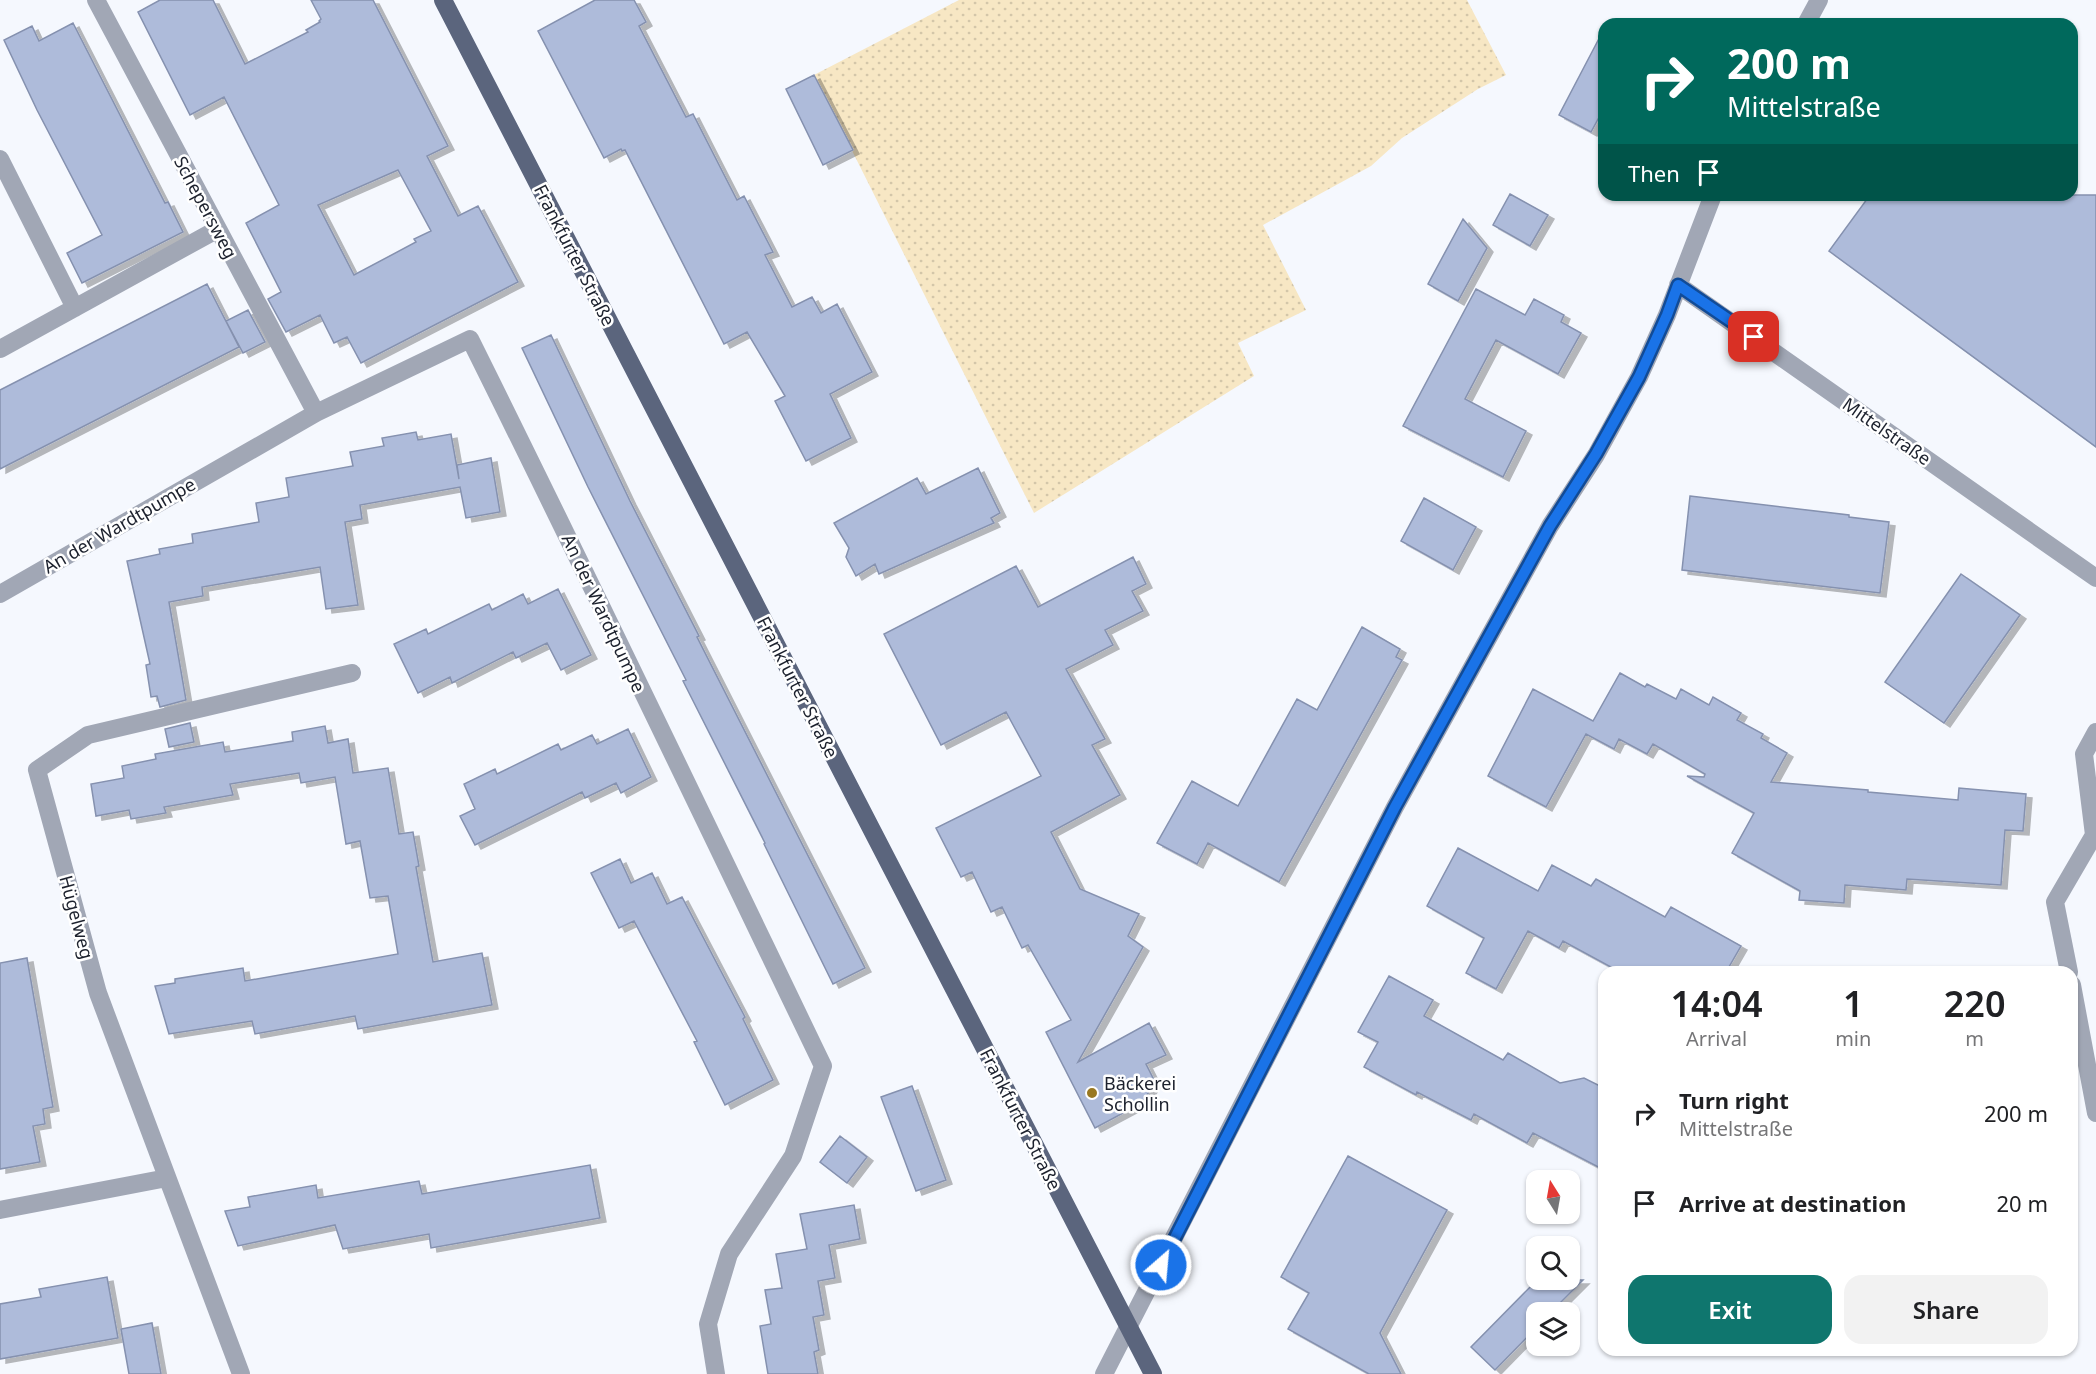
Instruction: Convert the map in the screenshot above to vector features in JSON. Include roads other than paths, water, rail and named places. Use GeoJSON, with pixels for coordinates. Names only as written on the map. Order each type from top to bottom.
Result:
{"type":"FeatureCollection","features":[{"type":"Feature","properties":{"kind":"main road","name":"Frankfurter Straße"},"geometry":{"type":"LineString","coordinates":[[443,0],[1153,1374]]}},
{"type":"Feature","properties":{"kind":"street","name":"Schepersweg"},"geometry":{"type":"LineString","coordinates":[[96,0],[316,413]]}},
{"type":"Feature","properties":{"kind":"street"},"geometry":{"type":"LineString","coordinates":[[1809,18],[1819,0]]}},
{"type":"Feature","properties":{"kind":"street"},"geometry":{"type":"LineString","coordinates":[[0,159],[75,308]]}},
{"type":"Feature","properties":{"kind":"street"},"geometry":{"type":"LineString","coordinates":[[1104,1374],[1395,807],[1550,526],[1596,454],[1639,377],[1663,324],[1711,201]]}},
{"type":"Feature","properties":{"kind":"street"},"geometry":{"type":"LineString","coordinates":[[0,349],[218,229]]}},
{"type":"Feature","properties":{"kind":"street","name":"Mittelstraße"},"geometry":{"type":"LineString","coordinates":[[1678,285],[2096,578]]}},
{"type":"Feature","properties":{"kind":"street","name":"An der Wardtpumpe"},"geometry":{"type":"LineString","coordinates":[[0,594],[316,413],[470,339],[580,560],[647,704],[823,1066],[793,1156],[729,1254],[708,1324],[716,1374]]}},
{"type":"Feature","properties":{"kind":"street","name":"Hügelweg"},"geometry":{"type":"LineString","coordinates":[[241,1374],[98,993],[37,770],[88,735],[352,673]]}},
{"type":"Feature","properties":{"kind":"street"},"geometry":{"type":"LineString","coordinates":[[2068,966],[2055,902],[2094,835],[2084,754],[2096,732]]}},
{"type":"Feature","properties":{"kind":"street"},"geometry":{"type":"LineString","coordinates":[[2078,1017],[2096,1113]]}},
{"type":"Feature","properties":{"kind":"street"},"geometry":{"type":"LineString","coordinates":[[0,1210],[166,1178]]}},
{"type":"Feature","properties":{"kind":"place","name":"Bäckerei Schollin"},"geometry":{"type":"Point","coordinates":[1092,1093]}}]}
